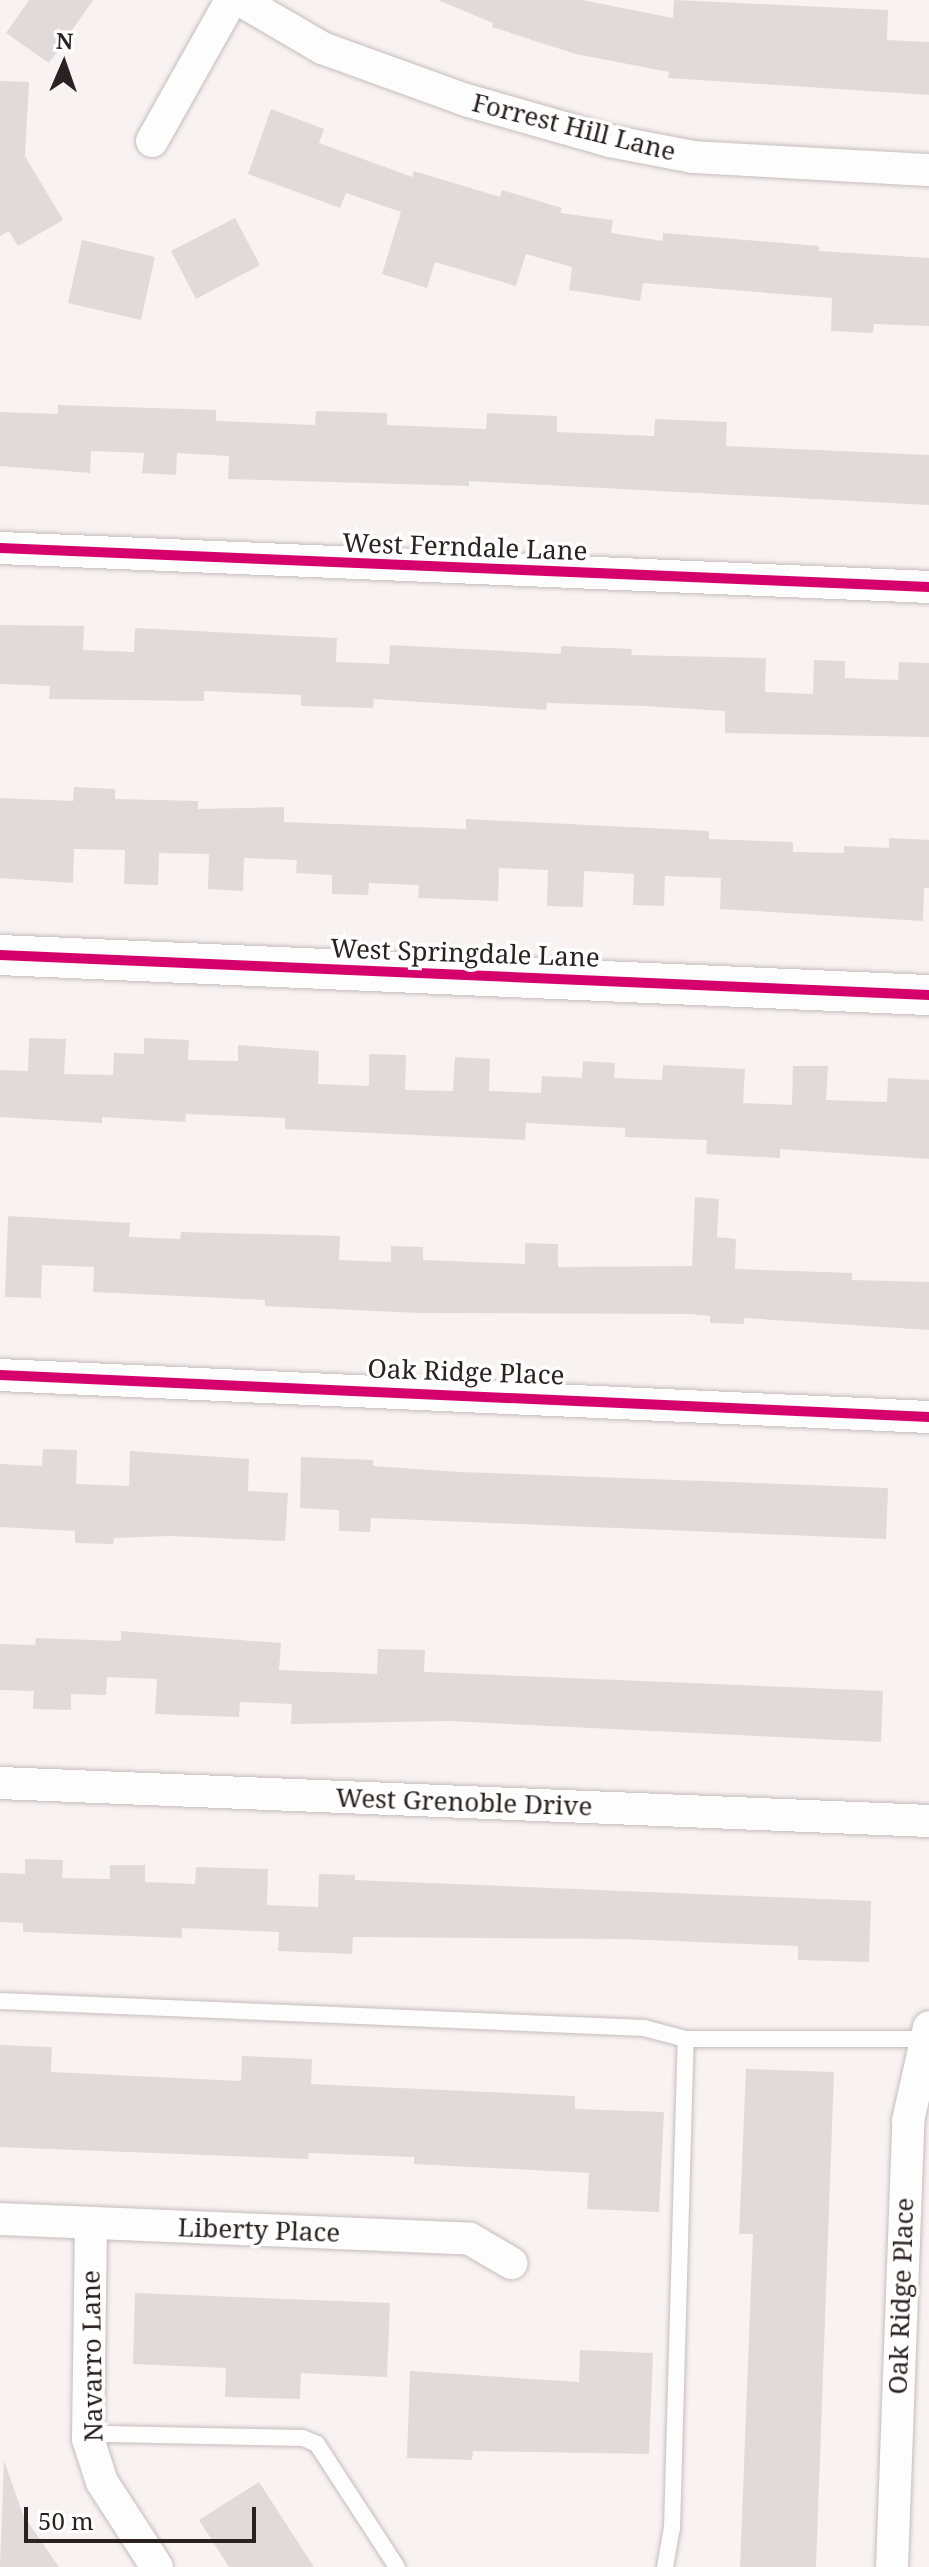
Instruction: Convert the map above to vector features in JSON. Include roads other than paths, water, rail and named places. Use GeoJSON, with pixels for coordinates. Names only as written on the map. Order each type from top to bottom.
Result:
{"type":"FeatureCollection","features":[{"type":"Feature","properties":{"kind":"street"},"geometry":{"type":"LineString","coordinates":[[152,141],[231,0]]}},
{"type":"Feature","properties":{"kind":"street","name":"Forrest Hill Lane"},"geometry":{"type":"LineString","coordinates":[[240,0],[322,48],[466,100],[610,141],[693,157],[929,170]]}},
{"type":"Feature","properties":{"kind":"street","name":"West Ferndale Lane"},"geometry":{"type":"LineString","coordinates":[[0,548],[929,587]]}},
{"type":"Feature","properties":{"kind":"street","name":"West Springdale Lane"},"geometry":{"type":"LineString","coordinates":[[0,955],[929,995]]}},
{"type":"Feature","properties":{"kind":"street","name":"Oak Ridge Place"},"geometry":{"type":"LineString","coordinates":[[0,1375],[929,1417]]}},
{"type":"Feature","properties":{"kind":"street","name":"West Grenoble Drive"},"geometry":{"type":"LineString","coordinates":[[0,1783],[929,1821]]}},
{"type":"Feature","properties":{"kind":"street","name":"Oak Ridge Place"},"geometry":{"type":"LineString","coordinates":[[892,2567],[908,2121],[923,2081],[928,2033]]}},
{"type":"Feature","properties":{"kind":"street","name":"Liberty Place"},"geometry":{"type":"LineString","coordinates":[[0,2219],[470,2239],[511,2263]]}},
{"type":"Feature","properties":{"kind":"street","name":"Navarro Lane"},"geometry":{"type":"LineString","coordinates":[[91,2223],[88,2439],[102,2482],[157,2567]]}},
{"type":"Feature","properties":{"kind":"lane"},"geometry":{"type":"LineString","coordinates":[[0,2001],[644,2028],[686,2039],[928,2033]]}},
{"type":"Feature","properties":{"kind":"lane"},"geometry":{"type":"LineString","coordinates":[[665,2567],[672,2529],[686,2039]]}},
{"type":"Feature","properties":{"kind":"lane"},"geometry":{"type":"LineString","coordinates":[[88,2439],[107,2434],[303,2438],[317,2444],[397,2567]]}}]}
